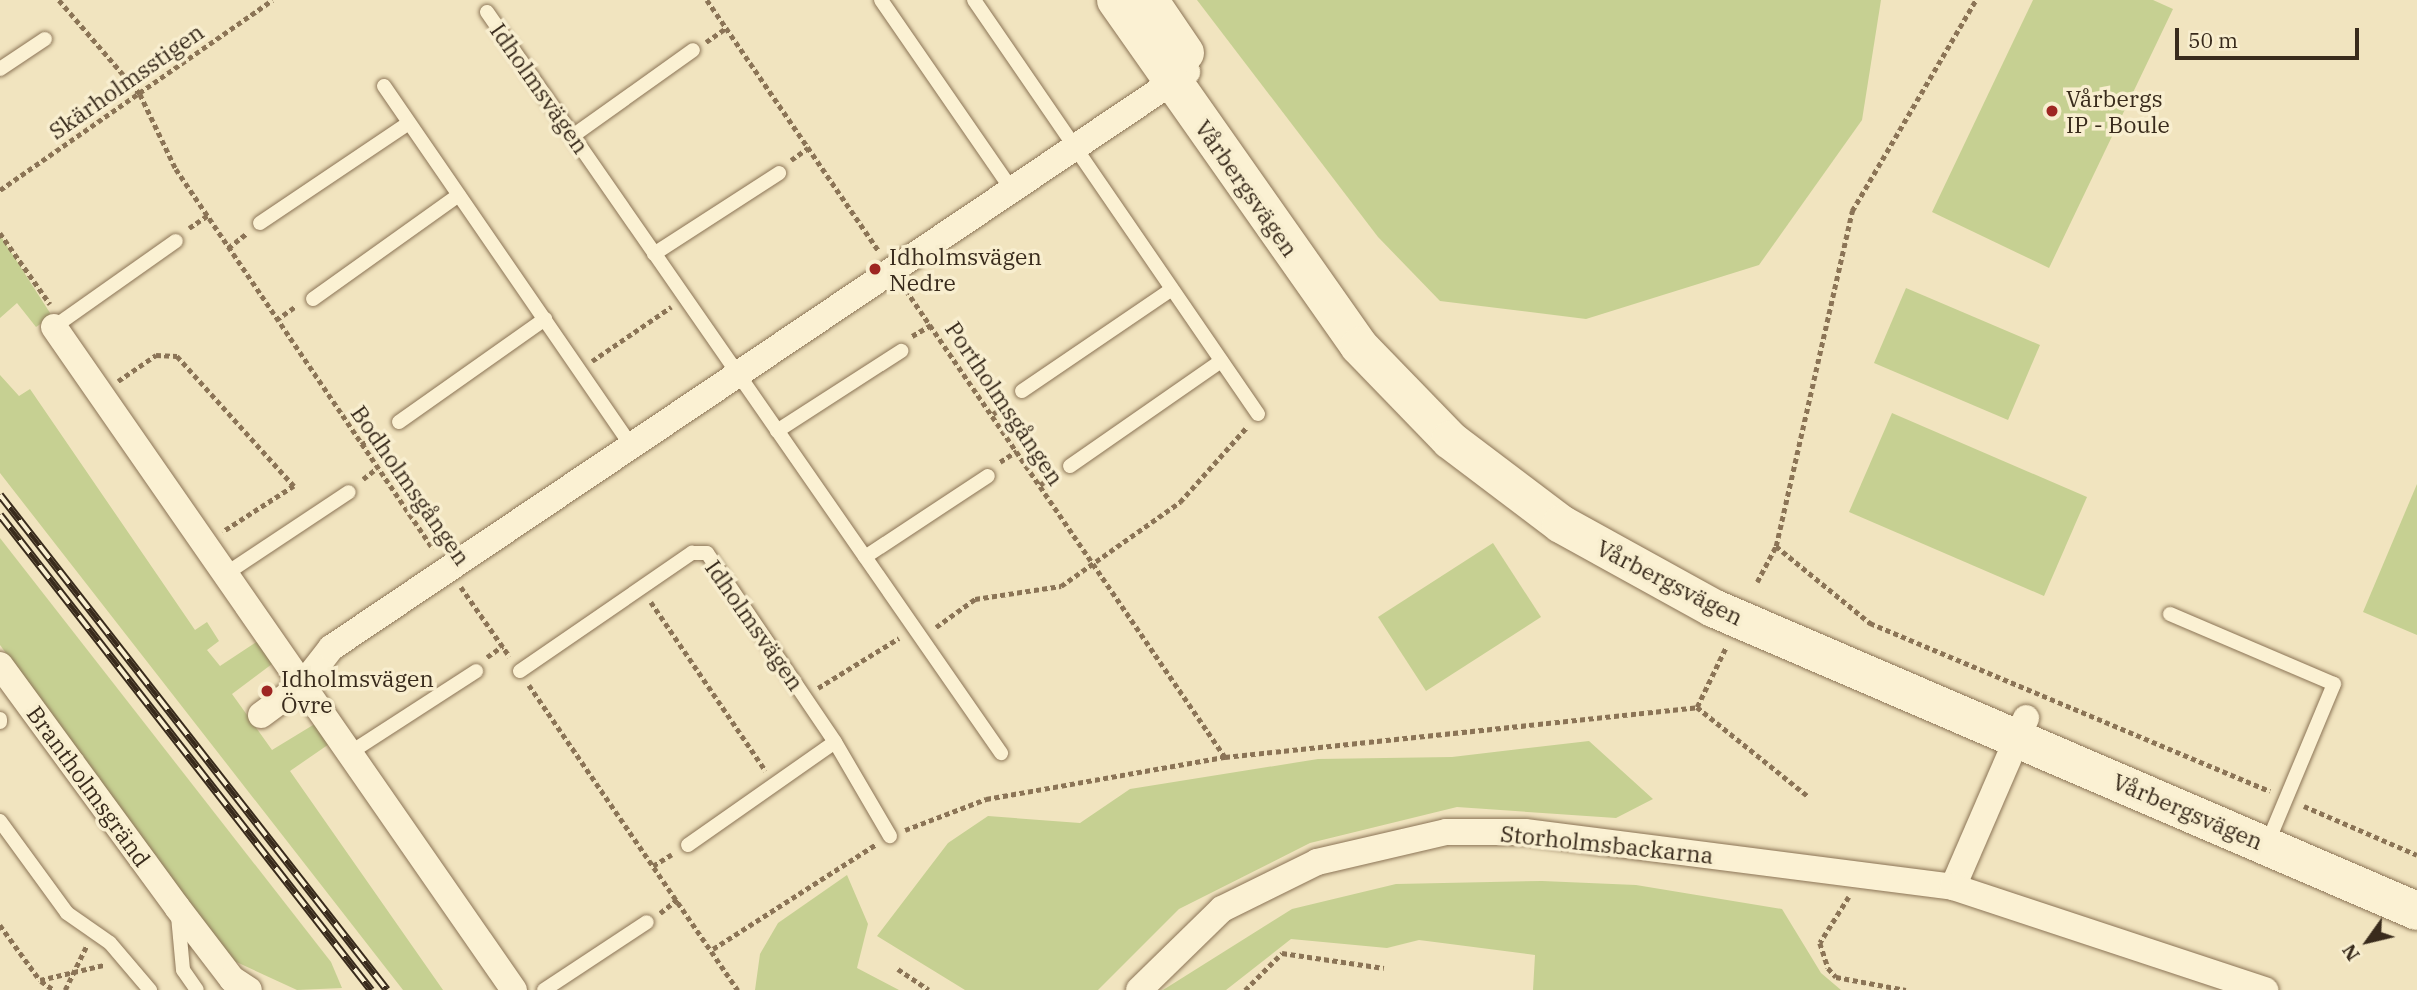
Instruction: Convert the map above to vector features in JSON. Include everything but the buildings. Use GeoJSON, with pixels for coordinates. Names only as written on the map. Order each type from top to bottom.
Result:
{"type":"FeatureCollection","features":[{"type":"Feature","properties":{"kind":"street","name":"Vårbergsvägen"},"geometry":{"type":"LineString","coordinates":[[1116,0],[1183,75]]}},
{"type":"Feature","properties":{"kind":"street","name":"Vårbergsvägen"},"geometry":{"type":"LineString","coordinates":[[1149,0],[1183,75],[1359,346],[1411,403],[1506,485],[1561,524],[1713,608],[2021,729],[2276,823],[2417,888]]}},
{"type":"Feature","properties":{"kind":"street"},"geometry":{"type":"LineString","coordinates":[[261,715],[303,684],[331,648],[629,443],[1013,191],[1183,75]]}},
{"type":"Feature","properties":{"kind":"street"},"geometry":{"type":"LineString","coordinates":[[54,327],[514,990]]}},
{"type":"Feature","properties":{"kind":"street","name":"Brantholmsgränd"},"geometry":{"type":"LineString","coordinates":[[0,665],[232,979],[249,990]]}},
{"type":"Feature","properties":{"kind":"street"},"geometry":{"type":"LineString","coordinates":[[1953,887],[2021,729]]}},
{"type":"Feature","properties":{"kind":"street","name":"Vårbergsvägen"},"geometry":{"type":"LineString","coordinates":[[2276,823],[2417,911]]}},
{"type":"Feature","properties":{"kind":"street","name":"Storholmsbackarna"},"geometry":{"type":"LineString","coordinates":[[1139,990],[1222,909],[1317,862],[1446,832],[1600,839],[1953,887],[2265,990]]}},
{"type":"Feature","properties":{"kind":"lane"},"geometry":{"type":"LineString","coordinates":[[881,0],[1013,191]]}},
{"type":"Feature","properties":{"kind":"lane"},"geometry":{"type":"LineString","coordinates":[[974,0],[1258,414]]}},
{"type":"Feature","properties":{"kind":"lane","name":"Idholmsvägen"},"geometry":{"type":"LineString","coordinates":[[487,12],[1001,753]]}},
{"type":"Feature","properties":{"kind":"lane"},"geometry":{"type":"LineString","coordinates":[[0,69],[45,40]]}},
{"type":"Feature","properties":{"kind":"lane"},"geometry":{"type":"LineString","coordinates":[[573,135],[693,50]]}},
{"type":"Feature","properties":{"kind":"lane"},"geometry":{"type":"LineString","coordinates":[[384,86],[629,443]]}},
{"type":"Feature","properties":{"kind":"lane"},"geometry":{"type":"LineString","coordinates":[[260,223],[409,123]]}},
{"type":"Feature","properties":{"kind":"lane"},"geometry":{"type":"LineString","coordinates":[[653,254],[779,173]]}},
{"type":"Feature","properties":{"kind":"lane"},"geometry":{"type":"LineString","coordinates":[[313,299],[459,195]]}},
{"type":"Feature","properties":{"kind":"lane"},"geometry":{"type":"LineString","coordinates":[[54,327],[176,241]]}},
{"type":"Feature","properties":{"kind":"lane"},"geometry":{"type":"LineString","coordinates":[[1023,391],[1172,289]]}},
{"type":"Feature","properties":{"kind":"lane"},"geometry":{"type":"LineString","coordinates":[[399,422],[545,319]]}},
{"type":"Feature","properties":{"kind":"lane"},"geometry":{"type":"LineString","coordinates":[[777,431],[901,351]]}},
{"type":"Feature","properties":{"kind":"lane"},"geometry":{"type":"LineString","coordinates":[[1070,466],[1221,361]]}},
{"type":"Feature","properties":{"kind":"lane"},"geometry":{"type":"LineString","coordinates":[[864,557],[988,476]]}},
{"type":"Feature","properties":{"kind":"lane"},"geometry":{"type":"LineString","coordinates":[[227,573],[349,492]]}},
{"type":"Feature","properties":{"kind":"lane","name":"Idholmsvägen"},"geometry":{"type":"LineString","coordinates":[[520,671],[692,553],[707,553],[835,742],[890,836]]}},
{"type":"Feature","properties":{"kind":"lane"},"geometry":{"type":"LineString","coordinates":[[2170,614],[2334,684],[2276,823]]}},
{"type":"Feature","properties":{"kind":"lane"},"geometry":{"type":"LineString","coordinates":[[351,752],[476,671]]}},
{"type":"Feature","properties":{"kind":"lane"},"geometry":{"type":"LineString","coordinates":[[688,845],[835,742]]}},
{"type":"Feature","properties":{"kind":"lane"},"geometry":{"type":"LineString","coordinates":[[0,821],[67,913],[125,958],[150,990]]}},
{"type":"Feature","properties":{"kind":"lane"},"geometry":{"type":"LineString","coordinates":[[177,907],[183,970],[197,990]]}},
{"type":"Feature","properties":{"kind":"lane"},"geometry":{"type":"LineString","coordinates":[[544,990],[648,922]]}},
{"type":"Feature","properties":{"kind":"path","name":"Bodholmsgången"},"geometry":{"type":"LineString","coordinates":[[59,0],[140,94],[176,170],[361,445],[713,949],[738,990]]}},
{"type":"Feature","properties":{"kind":"path","name":"Skärholmsstigen"},"geometry":{"type":"LineString","coordinates":[[0,190],[272,0]]}},
{"type":"Feature","properties":{"kind":"path","name":"Portholmsgången"},"geometry":{"type":"LineString","coordinates":[[707,0],[1225,757]]}},
{"type":"Feature","properties":{"kind":"path"},"geometry":{"type":"LineString","coordinates":[[1757,583],[1776,546],[1852,211],[1976,0]]}},
{"type":"Feature","properties":{"kind":"path"},"geometry":{"type":"LineString","coordinates":[[580,369],[684,298]]}},
{"type":"Feature","properties":{"kind":"path"},"geometry":{"type":"LineString","coordinates":[[115,392],[111,386],[156,355],[177,356],[294,486],[215,537]]}},
{"type":"Feature","properties":{"kind":"path"},"geometry":{"type":"LineString","coordinates":[[805,697],[892,638],[920,637],[975,599],[1061,586],[1180,502],[1258,414]]}},
{"type":"Feature","properties":{"kind":"path"},"geometry":{"type":"LineString","coordinates":[[361,445],[399,422]]}},
{"type":"Feature","properties":{"kind":"path"},"geometry":{"type":"LineString","coordinates":[[1776,546],[1870,623],[2276,823],[2417,855]]}},
{"type":"Feature","properties":{"kind":"path"},"geometry":{"type":"LineString","coordinates":[[642,589],[774,784]]}},
{"type":"Feature","properties":{"kind":"path"},"geometry":{"type":"LineString","coordinates":[[1697,707],[1728,643]]}},
{"type":"Feature","properties":{"kind":"path"},"geometry":{"type":"LineString","coordinates":[[713,949],[890,836],[986,799],[1225,757],[1697,707],[1809,797]]}},
{"type":"Feature","properties":{"kind":"path"},"geometry":{"type":"LineString","coordinates":[[1862,896],[1850,894],[1820,943],[1828,968],[1836,977],[1906,990]]}},
{"type":"Feature","properties":{"kind":"path"},"geometry":{"type":"LineString","coordinates":[[0,925],[40,980],[54,990]]}},
{"type":"Feature","properties":{"kind":"path"},"geometry":{"type":"LineString","coordinates":[[65,990],[93,932]]}},
{"type":"Feature","properties":{"kind":"path"},"geometry":{"type":"LineString","coordinates":[[1245,990],[1282,953],[1384,968]]}},
{"type":"Feature","properties":{"kind":"path"},"geometry":{"type":"LineString","coordinates":[[40,980],[72,976],[125,958]]}},
{"type":"Feature","properties":{"kind":"path"},"geometry":{"type":"LineString","coordinates":[[898,969],[929,990]]}},
{"type":"Feature","properties":{"kind":"green space"},"geometry":{"type":"Polygon","coordinates":[[[1197,0],[1881,0],[1862,120],[1759,265],[1586,319],[1440,301],[1378,237],[1197,0]]]}},
{"type":"Feature","properties":{"kind":"green space","name":"Vårbergs IP - Boule"},"geometry":{"type":"Polygon","coordinates":[[[2033,0],[2153,0],[2173,9],[2049,268],[1932,212],[2033,0]]]}},
{"type":"Feature","properties":{"kind":"green space"},"geometry":{"type":"Polygon","coordinates":[[[0,235],[52,316],[36,327],[17,303],[0,318],[0,235]]]}},
{"type":"Feature","properties":{"kind":"green space"},"geometry":{"type":"Polygon","coordinates":[[[1906,288],[2040,345],[2008,420],[1874,363],[1906,288]]]}},
{"type":"Feature","properties":{"kind":"green space"},"geometry":{"type":"Polygon","coordinates":[[[0,375],[19,396],[30,389],[195,630],[207,622],[219,641],[207,650],[220,666],[261,639],[276,661],[232,694],[272,750],[318,722],[332,742],[290,771],[443,990],[403,990],[0,473],[0,375]]]}},
{"type":"Feature","properties":{"kind":"green space"},"geometry":{"type":"Polygon","coordinates":[[[1892,413],[2087,497],[2044,596],[1849,512],[1892,413]]]}},
{"type":"Feature","properties":{"kind":"green space"},"geometry":{"type":"Polygon","coordinates":[[[2417,484],[2417,635],[2363,612],[2417,484]]]}},
{"type":"Feature","properties":{"kind":"green space"},"geometry":{"type":"Polygon","coordinates":[[[0,538],[331,962],[342,988],[297,990],[232,960],[0,645],[0,538]]]}},
{"type":"Feature","properties":{"kind":"green space"},"geometry":{"type":"Polygon","coordinates":[[[1493,543],[1541,617],[1426,691],[1378,617],[1493,543]]]}},
{"type":"Feature","properties":{"kind":"green space"},"geometry":{"type":"Polygon","coordinates":[[[1589,741],[1653,799],[1616,818],[1457,807],[1310,843],[1179,909],[1098,990],[965,990],[877,936],[948,843],[988,816],[1080,823],[1130,789],[1318,759],[1452,757],[1589,741]]]}},
{"type":"Feature","properties":{"kind":"green space"},"geometry":{"type":"Polygon","coordinates":[[[847,875],[868,924],[857,968],[899,990],[755,990],[760,954],[778,923],[847,875]]]}},
{"type":"Feature","properties":{"kind":"green space"},"geometry":{"type":"Polygon","coordinates":[[[1542,881],[1636,885],[1782,909],[1821,973],[1841,990],[1533,990],[1535,955],[1419,940],[1387,948],[1291,939],[1226,990],[1163,990],[1292,909],[1396,884],[1542,881]]]}},
{"type":"Feature","properties":{"kind":"railway"},"geometry":{"type":"LineString","coordinates":[[0,495],[387,990]]}},
{"type":"Feature","properties":{"kind":"railway"},"geometry":{"type":"LineString","coordinates":[[0,515],[371,990]]}},
{"type":"Feature","properties":{"kind":"place","name":"Vårbergs IP - Boule"},"geometry":{"type":"Point","coordinates":[2052,111]}},
{"type":"Feature","properties":{"kind":"place","name":"Idholmsvägen Nedre"},"geometry":{"type":"Point","coordinates":[875,269]}},
{"type":"Feature","properties":{"kind":"place","name":"Idholmsvägen Övre"},"geometry":{"type":"Point","coordinates":[267,691]}}]}
